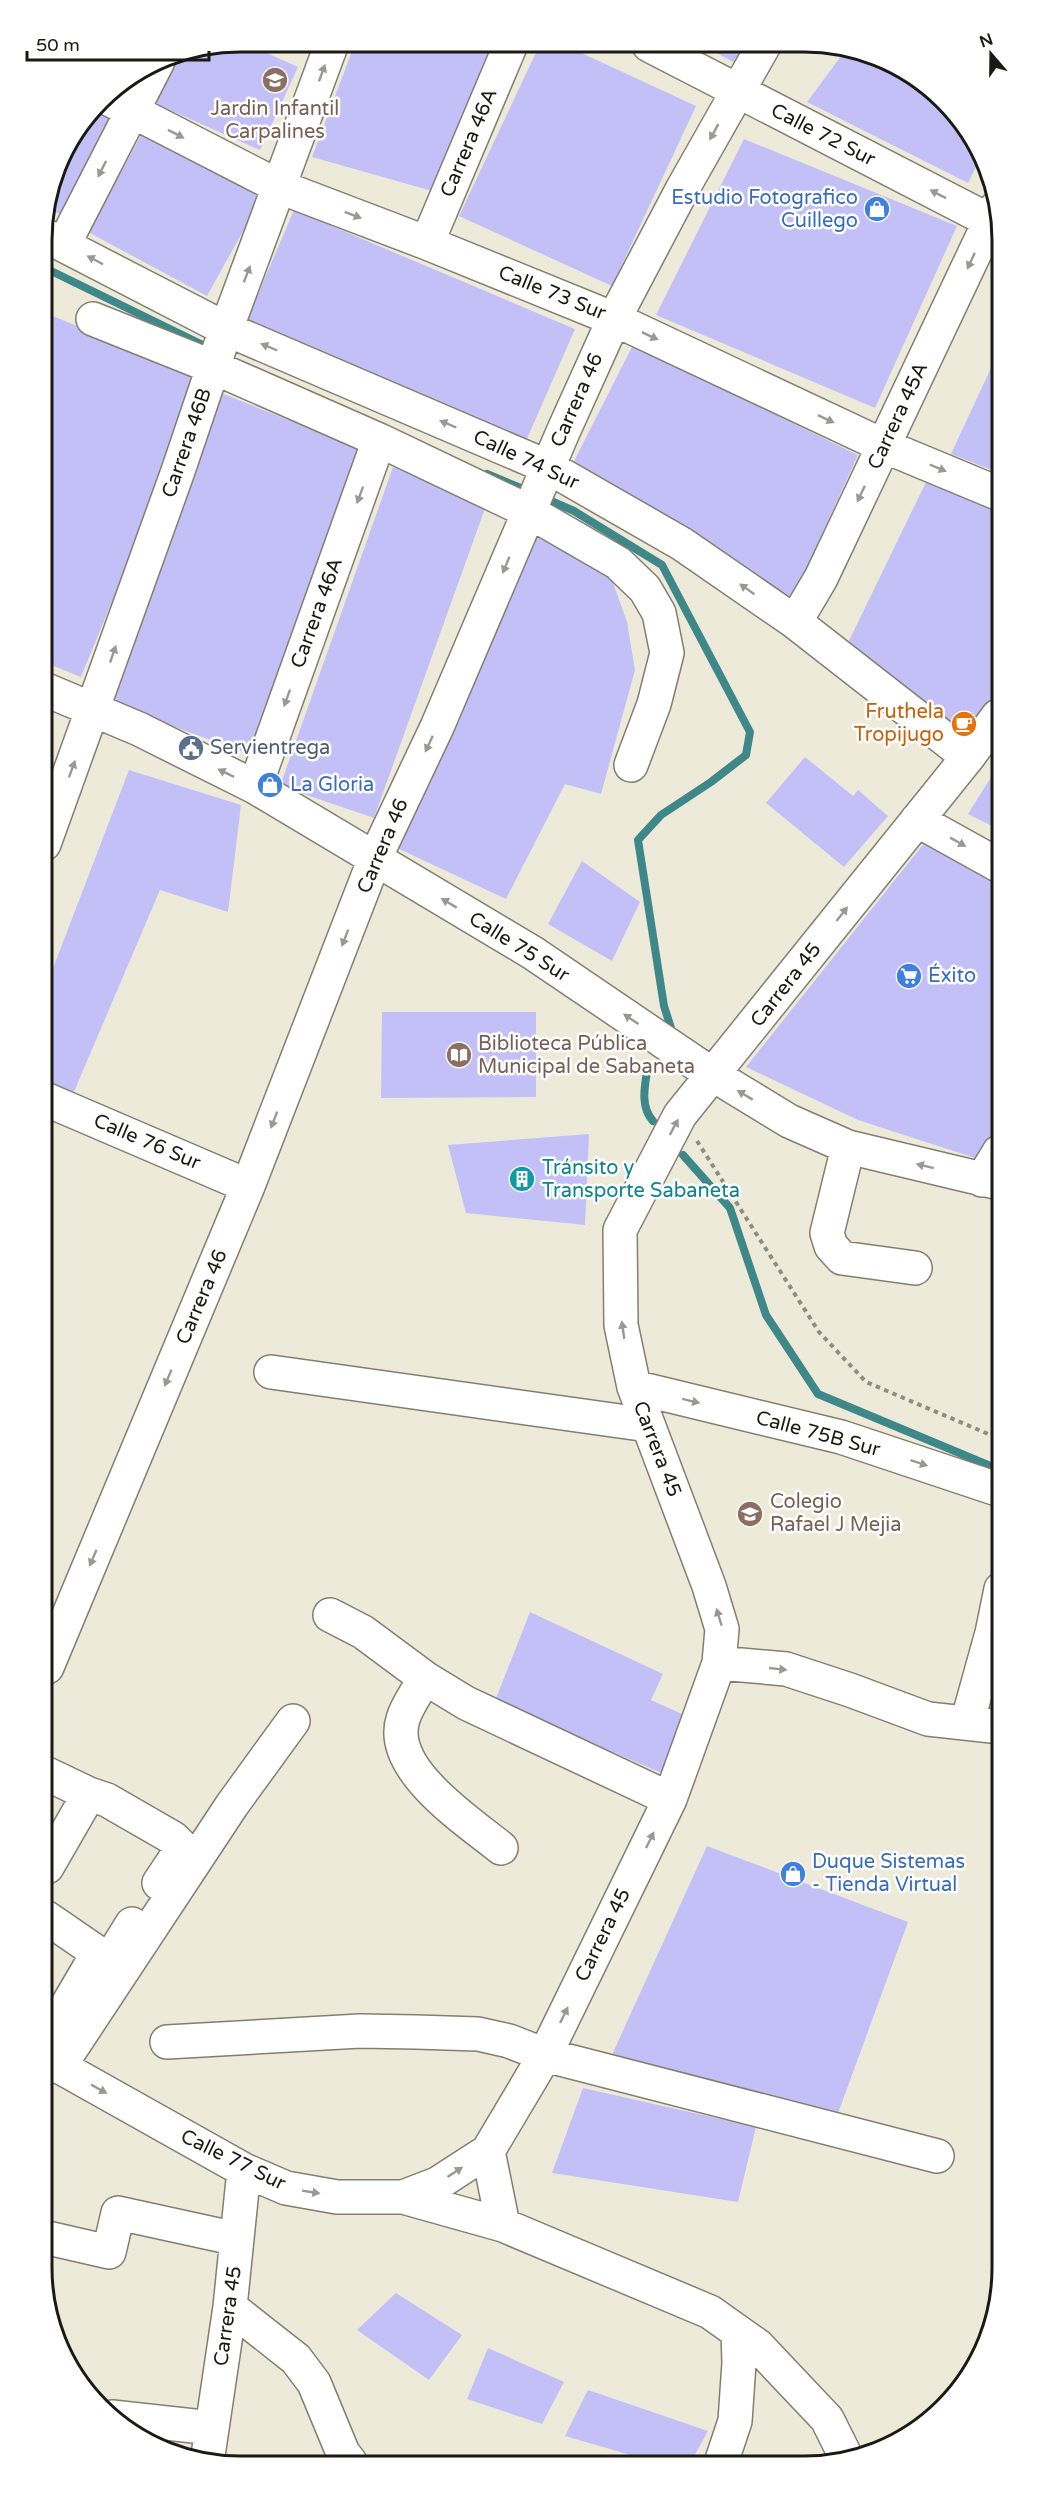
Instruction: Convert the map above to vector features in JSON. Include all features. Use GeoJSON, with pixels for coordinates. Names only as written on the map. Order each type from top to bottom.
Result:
{"type":"FeatureCollection","features":[{"type":"Feature","properties":{"kind":"street","name":"Calle 72 Sur"},"geometry":{"type":"LineString","coordinates":[[663,52],[991,217]]}},
{"type":"Feature","properties":{"kind":"street","name":"Carrera 46"},"geometry":{"type":"LineString","coordinates":[[52,1654],[248,1186],[375,858],[437,727],[614,319],[760,52]]}},
{"type":"Feature","properties":{"kind":"street","name":"Carrera 46B"},"geometry":{"type":"LineString","coordinates":[[53,820],[94,709],[219,348],[328,53]]}},
{"type":"Feature","properties":{"kind":"street","name":"Carrera 46A"},"geometry":{"type":"LineString","coordinates":[[427,243],[507,53]]}},
{"type":"Feature","properties":{"kind":"street"},"geometry":{"type":"LineString","coordinates":[[53,239],[119,104],[138,82]]}},
{"type":"Feature","properties":{"kind":"street","name":"Calle 73 Sur"},"geometry":{"type":"LineString","coordinates":[[119,104],[280,187],[427,243],[614,319],[884,446],[992,491]]}},
{"type":"Feature","properties":{"kind":"street","name":"Carrera 45A"},"geometry":{"type":"LineString","coordinates":[[795,622],[821,578],[991,224]]}},
{"type":"Feature","properties":{"kind":"street","name":"Calle 74 Sur"},"geometry":{"type":"LineString","coordinates":[[53,239],[219,348],[379,440],[538,490],[682,544],[795,622],[969,757]]}},
{"type":"Feature","properties":{"kind":"street","name":"Calle 74 Sur"},"geometry":{"type":"LineString","coordinates":[[93,319],[219,348],[538,490],[645,589],[659,613],[667,653],[654,704],[631,765]]}},
{"type":"Feature","properties":{"kind":"street","name":"Carrera 46A"},"geometry":{"type":"LineString","coordinates":[[255,787],[379,440]]}},
{"type":"Feature","properties":{"kind":"street","name":"Calle 75 Sur"},"geometry":{"type":"LineString","coordinates":[[53,693],[94,709],[255,787],[533,953],[714,1075],[789,1121],[848,1147],[991,1181]]}},
{"type":"Feature","properties":{"kind":"street","name":"Carrera 45"},"geometry":{"type":"LineString","coordinates":[[403,2197],[437,2184],[488,2151],[544,2055],[670,1799],[719,1664],[722,1629],[709,1586],[634,1387],[621,1325],[620,1230],[680,1115],[969,757],[992,724]]}},
{"type":"Feature","properties":{"kind":"street"},"geometry":{"type":"LineString","coordinates":[[917,820],[992,862]]}},
{"type":"Feature","properties":{"kind":"street","name":"Calle 76 Sur"},"geometry":{"type":"LineString","coordinates":[[53,1102],[248,1186]]}},
{"type":"Feature","properties":{"kind":"street"},"geometry":{"type":"LineString","coordinates":[[848,1147],[827,1233],[831,1246],[843,1258],[915,1268]]}},
{"type":"Feature","properties":{"kind":"street"},"geometry":{"type":"LineString","coordinates":[[271,1372],[648,1425]]}},
{"type":"Feature","properties":{"kind":"street","name":"Calle 75B Sur"},"geometry":{"type":"LineString","coordinates":[[634,1387],[841,1437],[992,1487]]}},
{"type":"Feature","properties":{"kind":"street"},"geometry":{"type":"LineString","coordinates":[[330,1615],[363,1632],[425,1678],[466,1703],[670,1799]]}},
{"type":"Feature","properties":{"kind":"street"},"geometry":{"type":"LineString","coordinates":[[967,1723],[992,1633]]}},
{"type":"Feature","properties":{"kind":"street"},"geometry":{"type":"LineString","coordinates":[[719,1664],[786,1670],[850,1690],[928,1719],[992,1725]]}},
{"type":"Feature","properties":{"kind":"street"},"geometry":{"type":"LineString","coordinates":[[425,1678],[402,1720],[402,1744],[414,1771],[440,1798],[501,1848]]}},
{"type":"Feature","properties":{"kind":"street"},"geometry":{"type":"LineString","coordinates":[[52,2055],[293,1721]]}},
{"type":"Feature","properties":{"kind":"street"},"geometry":{"type":"LineString","coordinates":[[52,1776],[107,1800],[173,1838],[180,1845],[179,1853],[114,1953],[109,1955],[98,1953],[52,1921]]}},
{"type":"Feature","properties":{"kind":"street"},"geometry":{"type":"LineString","coordinates":[[52,1858],[89,1794]]}},
{"type":"Feature","properties":{"kind":"street"},"geometry":{"type":"LineString","coordinates":[[52,2055],[98,1953]]}},
{"type":"Feature","properties":{"kind":"street"},"geometry":{"type":"LineString","coordinates":[[167,2042],[360,2031],[478,2034],[544,2055],[937,2156]]}},
{"type":"Feature","properties":{"kind":"street","name":"Calle 77 Sur"},"geometry":{"type":"LineString","coordinates":[[52,2055],[244,2170],[286,2188],[337,2197],[403,2197],[503,2225],[710,2312],[758,2346],[827,2419],[843,2451]]}},
{"type":"Feature","properties":{"kind":"street"},"geometry":{"type":"LineString","coordinates":[[488,2151],[503,2225]]}},
{"type":"Feature","properties":{"kind":"street","name":"Carrera 45"},"geometry":{"type":"LineString","coordinates":[[208,2453],[230,2307],[244,2170]]}},
{"type":"Feature","properties":{"kind":"street"},"geometry":{"type":"LineString","coordinates":[[52,2239],[110,2252],[118,2213],[237,2239]]}},
{"type":"Feature","properties":{"kind":"street"},"geometry":{"type":"LineString","coordinates":[[230,2307],[296,2359],[314,2383],[346,2456]]}},
{"type":"Feature","properties":{"kind":"street"},"geometry":{"type":"LineString","coordinates":[[723,2456],[735,2421],[739,2363],[738,2332]]}},
{"type":"Feature","properties":{"kind":"street"},"geometry":{"type":"LineString","coordinates":[[129,2419],[212,2428]]}},
{"type":"Feature","properties":{"kind":"path"},"geometry":{"type":"LineString","coordinates":[[680,1115],[819,1332],[866,1382],[992,1436]]}},
{"type":"Feature","properties":{"kind":"building"},"geometry":{"type":"Polygon","coordinates":[[[536,52],[580,52],[696,106],[612,286],[459,216],[536,52]]]}},
{"type":"Feature","properties":{"kind":"building"},"geometry":{"type":"Polygon","coordinates":[[[715,52],[753,52],[744,68],[715,52]]]}},
{"type":"Feature","properties":{"kind":"building"},"geometry":{"type":"Polygon","coordinates":[[[228,53],[266,53],[298,67],[260,150],[156,104],[174,65],[180,62],[228,53]]]}},
{"type":"Feature","properties":{"kind":"building"},"geometry":{"type":"Polygon","coordinates":[[[351,53],[498,53],[439,193],[312,157],[351,53]]]}},
{"type":"Feature","properties":{"kind":"building"},"geometry":{"type":"Polygon","coordinates":[[[841,56],[865,62],[909,84],[928,99],[961,136],[977,166],[968,183],[807,102],[841,56]]]}},
{"type":"Feature","properties":{"kind":"building"},"geometry":{"type":"Polygon","coordinates":[[[105,111],[115,116],[63,216],[55,212],[67,169],[91,126],[105,111]]]}},
{"type":"Feature","properties":{"kind":"building"},"geometry":{"type":"Polygon","coordinates":[[[144,130],[263,195],[207,296],[88,232],[144,130]]]}},
{"type":"Feature","properties":{"kind":"building"},"geometry":{"type":"Polygon","coordinates":[[[744,139],[957,226],[875,408],[656,315],[744,139]]]}},
{"type":"Feature","properties":{"kind":"building"},"geometry":{"type":"Polygon","coordinates":[[[294,210],[575,329],[526,441],[246,322],[294,210]]]}},
{"type":"Feature","properties":{"kind":"building"},"geometry":{"type":"Polygon","coordinates":[[[53,316],[204,378],[81,677],[53,666],[53,316]]]}},
{"type":"Feature","properties":{"kind":"building"},"geometry":{"type":"Polygon","coordinates":[[[633,345],[858,455],[791,602],[571,467],[633,345]]]}},
{"type":"Feature","properties":{"kind":"building"},"geometry":{"type":"Polygon","coordinates":[[[992,366],[992,470],[951,454],[992,366]]]}},
{"type":"Feature","properties":{"kind":"building"},"geometry":{"type":"Polygon","coordinates":[[[221,393],[364,450],[257,757],[107,702],[221,393]]]}},
{"type":"Feature","properties":{"kind":"building"},"geometry":{"type":"Polygon","coordinates":[[[393,467],[488,500],[374,818],[280,786],[393,467]]]}},
{"type":"Feature","properties":{"kind":"building"},"geometry":{"type":"Polygon","coordinates":[[[927,480],[992,510],[992,701],[967,736],[844,651],[927,480]]]}},
{"type":"Feature","properties":{"kind":"building"},"geometry":{"type":"Polygon","coordinates":[[[533,535],[611,577],[627,622],[635,670],[601,794],[565,784],[506,899],[397,848],[533,535]]]}},
{"type":"Feature","properties":{"kind":"building"},"geometry":{"type":"Polygon","coordinates":[[[805,757],[853,796],[858,790],[888,816],[844,867],[766,803],[805,757]]]}},
{"type":"Feature","properties":{"kind":"building"},"geometry":{"type":"Polygon","coordinates":[[[129,770],[241,805],[228,912],[160,890],[70,1101],[53,1093],[53,969],[129,770]]]}},
{"type":"Feature","properties":{"kind":"building"},"geometry":{"type":"Polygon","coordinates":[[[992,776],[992,826],[968,814],[992,776]]]}},
{"type":"Feature","properties":{"kind":"building","name":"Éxito"},"geometry":{"type":"Polygon","coordinates":[[[925,842],[992,881],[992,1136],[978,1159],[858,1120],[746,1067],[925,842]]]}},
{"type":"Feature","properties":{"kind":"building"},"geometry":{"type":"Polygon","coordinates":[[[582,861],[640,902],[612,961],[548,924],[582,861]]]}},
{"type":"Feature","properties":{"kind":"building","name":"Biblioteca Pública Municipal de Sabaneta"},"geometry":{"type":"Polygon","coordinates":[[[382,1012],[536,1012],[536,1097],[381,1098],[382,1012]]]}},
{"type":"Feature","properties":{"kind":"building","name":"Tránsito y Transporte Sabaneta"},"geometry":{"type":"Polygon","coordinates":[[[589,1134],[585,1225],[466,1213],[448,1145],[589,1134]]]}},
{"type":"Feature","properties":{"kind":"building"},"geometry":{"type":"Polygon","coordinates":[[[530,1612],[663,1674],[651,1700],[693,1719],[666,1775],[495,1701],[530,1612]]]}},
{"type":"Feature","properties":{"kind":"building"},"geometry":{"type":"Polygon","coordinates":[[[707,1846],[908,1922],[837,2116],[611,2057],[707,1846]]]}},
{"type":"Feature","properties":{"kind":"building"},"geometry":{"type":"Polygon","coordinates":[[[583,2088],[756,2127],[738,2202],[552,2173],[583,2088]]]}},
{"type":"Feature","properties":{"kind":"building"},"geometry":{"type":"Polygon","coordinates":[[[396,2293],[462,2335],[429,2380],[357,2330],[396,2293]]]}},
{"type":"Feature","properties":{"kind":"building"},"geometry":{"type":"Polygon","coordinates":[[[488,2348],[564,2382],[542,2424],[467,2399],[488,2348]]]}},
{"type":"Feature","properties":{"kind":"building"},"geometry":{"type":"Polygon","coordinates":[[[588,2390],[708,2431],[694,2456],[634,2456],[565,2436],[588,2390]]]}},
{"type":"Feature","properties":{"kind":"waterway"},"geometry":{"type":"LineString","coordinates":[[53,272],[211,349]]}},
{"type":"Feature","properties":{"kind":"waterway"},"geometry":{"type":"LineString","coordinates":[[487,474],[528,491]]}},
{"type":"Feature","properties":{"kind":"waterway"},"geometry":{"type":"LineString","coordinates":[[542,497],[574,511],[662,565],[750,732],[746,755],[711,782],[661,815],[638,840],[664,1006],[671,1028]]}},
{"type":"Feature","properties":{"kind":"waterway"},"geometry":{"type":"LineString","coordinates":[[647,1072],[645,1104],[653,1121]]}},
{"type":"Feature","properties":{"kind":"waterway"},"geometry":{"type":"LineString","coordinates":[[683,1155],[730,1208],[766,1315],[818,1394],[992,1467]]}},
{"type":"Feature","properties":{"kind":"place","name":"Jardin Infantil Carpalines"},"geometry":{"type":"Point","coordinates":[275,80]}},
{"type":"Feature","properties":{"kind":"place","name":"Estudio Fotografico Cuillego"},"geometry":{"type":"Point","coordinates":[877,209]}},
{"type":"Feature","properties":{"kind":"place","name":"Fruthela Tropijugo"},"geometry":{"type":"Point","coordinates":[964,724]}},
{"type":"Feature","properties":{"kind":"place","name":"Servientrega"},"geometry":{"type":"Point","coordinates":[191,748]}},
{"type":"Feature","properties":{"kind":"place","name":"La Gloria"},"geometry":{"type":"Point","coordinates":[270,785]}},
{"type":"Feature","properties":{"kind":"place","name":"Éxito"},"geometry":{"type":"Point","coordinates":[909,976]}},
{"type":"Feature","properties":{"kind":"place","name":"Biblioteca Pública Municipal de Sabaneta"},"geometry":{"type":"Point","coordinates":[459,1055]}},
{"type":"Feature","properties":{"kind":"place","name":"Tránsito y Transporte Sabaneta"},"geometry":{"type":"Point","coordinates":[522,1179]}},
{"type":"Feature","properties":{"kind":"place","name":"Colegio Rafael J Mejia"},"geometry":{"type":"Point","coordinates":[750,1514]}},
{"type":"Feature","properties":{"kind":"place","name":"Duque Sistemas - Tienda Virtual"},"geometry":{"type":"Point","coordinates":[793,1874]}}]}
